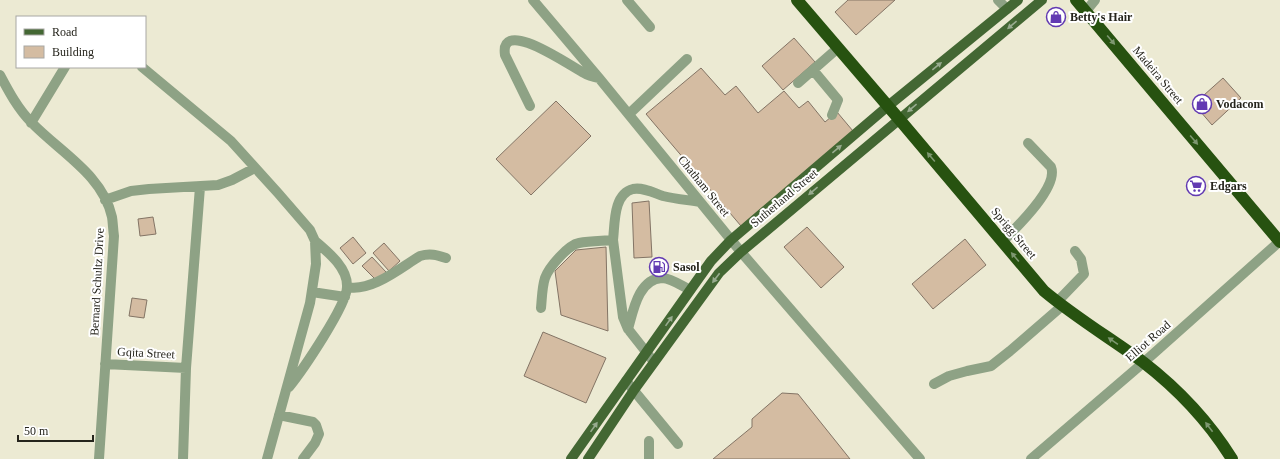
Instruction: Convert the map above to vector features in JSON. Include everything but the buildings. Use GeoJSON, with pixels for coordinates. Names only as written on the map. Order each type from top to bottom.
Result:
{"type":"FeatureCollection","features":[{"type":"Feature","properties":{"kind":"highway","name":"Sprigg Street"},"geometry":{"type":"LineString","coordinates":[[797,0],[1044,291],[1164,379],[1206,422],[1232,459]]}},
{"type":"Feature","properties":{"kind":"highway","name":"Madeira Street"},"geometry":{"type":"LineString","coordinates":[[1076,0],[1280,242]]}},
{"type":"Feature","properties":{"kind":"main road","name":"Sutherland Street"},"geometry":{"type":"LineString","coordinates":[[571,459],[690,290],[711,262],[731,240],[888,106],[1018,0]]}},
{"type":"Feature","properties":{"kind":"main road","name":"Sutherland Street"},"geometry":{"type":"LineString","coordinates":[[588,459],[634,390],[719,273],[741,252],[1042,0]]}},
{"type":"Feature","properties":{"kind":"street","name":"Chatham Street"},"geometry":{"type":"LineString","coordinates":[[532,0],[629,114],[741,252],[920,459]]}},
{"type":"Feature","properties":{"kind":"street"},"geometry":{"type":"LineString","coordinates":[[627,0],[650,27]]}},
{"type":"Feature","properties":{"kind":"street"},"geometry":{"type":"LineString","coordinates":[[998,0],[1007,9]]}},
{"type":"Feature","properties":{"kind":"street"},"geometry":{"type":"LineString","coordinates":[[1086,11],[1095,0]]}},
{"type":"Feature","properties":{"kind":"street"},"geometry":{"type":"LineString","coordinates":[[530,106],[505,55],[505,46],[507,42],[512,40],[529,42],[584,74],[599,78]]}},
{"type":"Feature","properties":{"kind":"street"},"geometry":{"type":"LineString","coordinates":[[798,83],[838,48]]}},
{"type":"Feature","properties":{"kind":"street"},"geometry":{"type":"LineString","coordinates":[[629,114],[687,59]]}},
{"type":"Feature","properties":{"kind":"street"},"geometry":{"type":"LineString","coordinates":[[31,123],[64,68]]}},
{"type":"Feature","properties":{"kind":"street"},"geometry":{"type":"LineString","coordinates":[[143,68],[231,141],[310,230],[314,242],[316,264],[310,303],[267,459]]}},
{"type":"Feature","properties":{"kind":"street"},"geometry":{"type":"LineString","coordinates":[[813,70],[838,100],[832,115]]}},
{"type":"Feature","properties":{"kind":"street","name":"Bernard Schultz Drive"},"geometry":{"type":"LineString","coordinates":[[0,75],[20,109],[31,123],[87,173],[98,185],[112,217],[114,236],[100,459]]}},
{"type":"Feature","properties":{"kind":"street"},"geometry":{"type":"LineString","coordinates":[[1002,242],[1024,220],[1037,204],[1052,176],[1052,167],[1028,144]]}},
{"type":"Feature","properties":{"kind":"street"},"geometry":{"type":"LineString","coordinates":[[105,200],[131,191],[218,185],[232,180],[255,168]]}},
{"type":"Feature","properties":{"kind":"street"},"geometry":{"type":"LineString","coordinates":[[183,459],[186,368],[200,187]]}},
{"type":"Feature","properties":{"kind":"street"},"geometry":{"type":"LineString","coordinates":[[654,362],[628,329],[623,317],[613,240],[616,212],[619,202],[624,194],[633,189],[642,189],[664,196],[700,202]]}},
{"type":"Feature","properties":{"kind":"street"},"geometry":{"type":"LineString","coordinates":[[541,308],[543,286],[546,276],[560,257],[570,247],[578,243],[613,240]]}},
{"type":"Feature","properties":{"kind":"street"},"geometry":{"type":"LineString","coordinates":[[286,391],[311,356],[346,292],[346,279],[338,263],[330,254],[314,242]]}},
{"type":"Feature","properties":{"kind":"street","name":"Elliot Road"},"geometry":{"type":"LineString","coordinates":[[1036,457],[1280,242]]}},
{"type":"Feature","properties":{"kind":"street"},"geometry":{"type":"LineString","coordinates":[[934,384],[967,370],[990,366],[1010,352],[1060,304],[1084,274],[1081,259],[1076,251]]}},
{"type":"Feature","properties":{"kind":"street"},"geometry":{"type":"LineString","coordinates":[[312,292],[346,292],[372,285],[420,256],[427,254],[434,254],[446,258]]}},
{"type":"Feature","properties":{"kind":"street"},"geometry":{"type":"LineString","coordinates":[[628,329],[636,303],[642,291],[651,282],[663,278],[678,283],[690,290]]}},
{"type":"Feature","properties":{"kind":"street","name":"Gqita Street"},"geometry":{"type":"LineString","coordinates":[[105,364],[186,368]]}},
{"type":"Feature","properties":{"kind":"street"},"geometry":{"type":"LineString","coordinates":[[626,381],[678,444]]}},
{"type":"Feature","properties":{"kind":"street"},"geometry":{"type":"LineString","coordinates":[[279,414],[313,422],[316,425],[319,434],[315,444],[303,459]]}},
{"type":"Feature","properties":{"kind":"street"},"geometry":{"type":"LineString","coordinates":[[649,441],[649,459]]}},
{"type":"Feature","properties":{"kind":"place","name":"Betty's Hair"},"geometry":{"type":"Point","coordinates":[1056,17]}},
{"type":"Feature","properties":{"kind":"place","name":"Vodacom"},"geometry":{"type":"Point","coordinates":[1202,104]}},
{"type":"Feature","properties":{"kind":"place","name":"Edgars"},"geometry":{"type":"Point","coordinates":[1196,186]}},
{"type":"Feature","properties":{"kind":"place","name":"Sasol"},"geometry":{"type":"Point","coordinates":[659,267]}}]}
